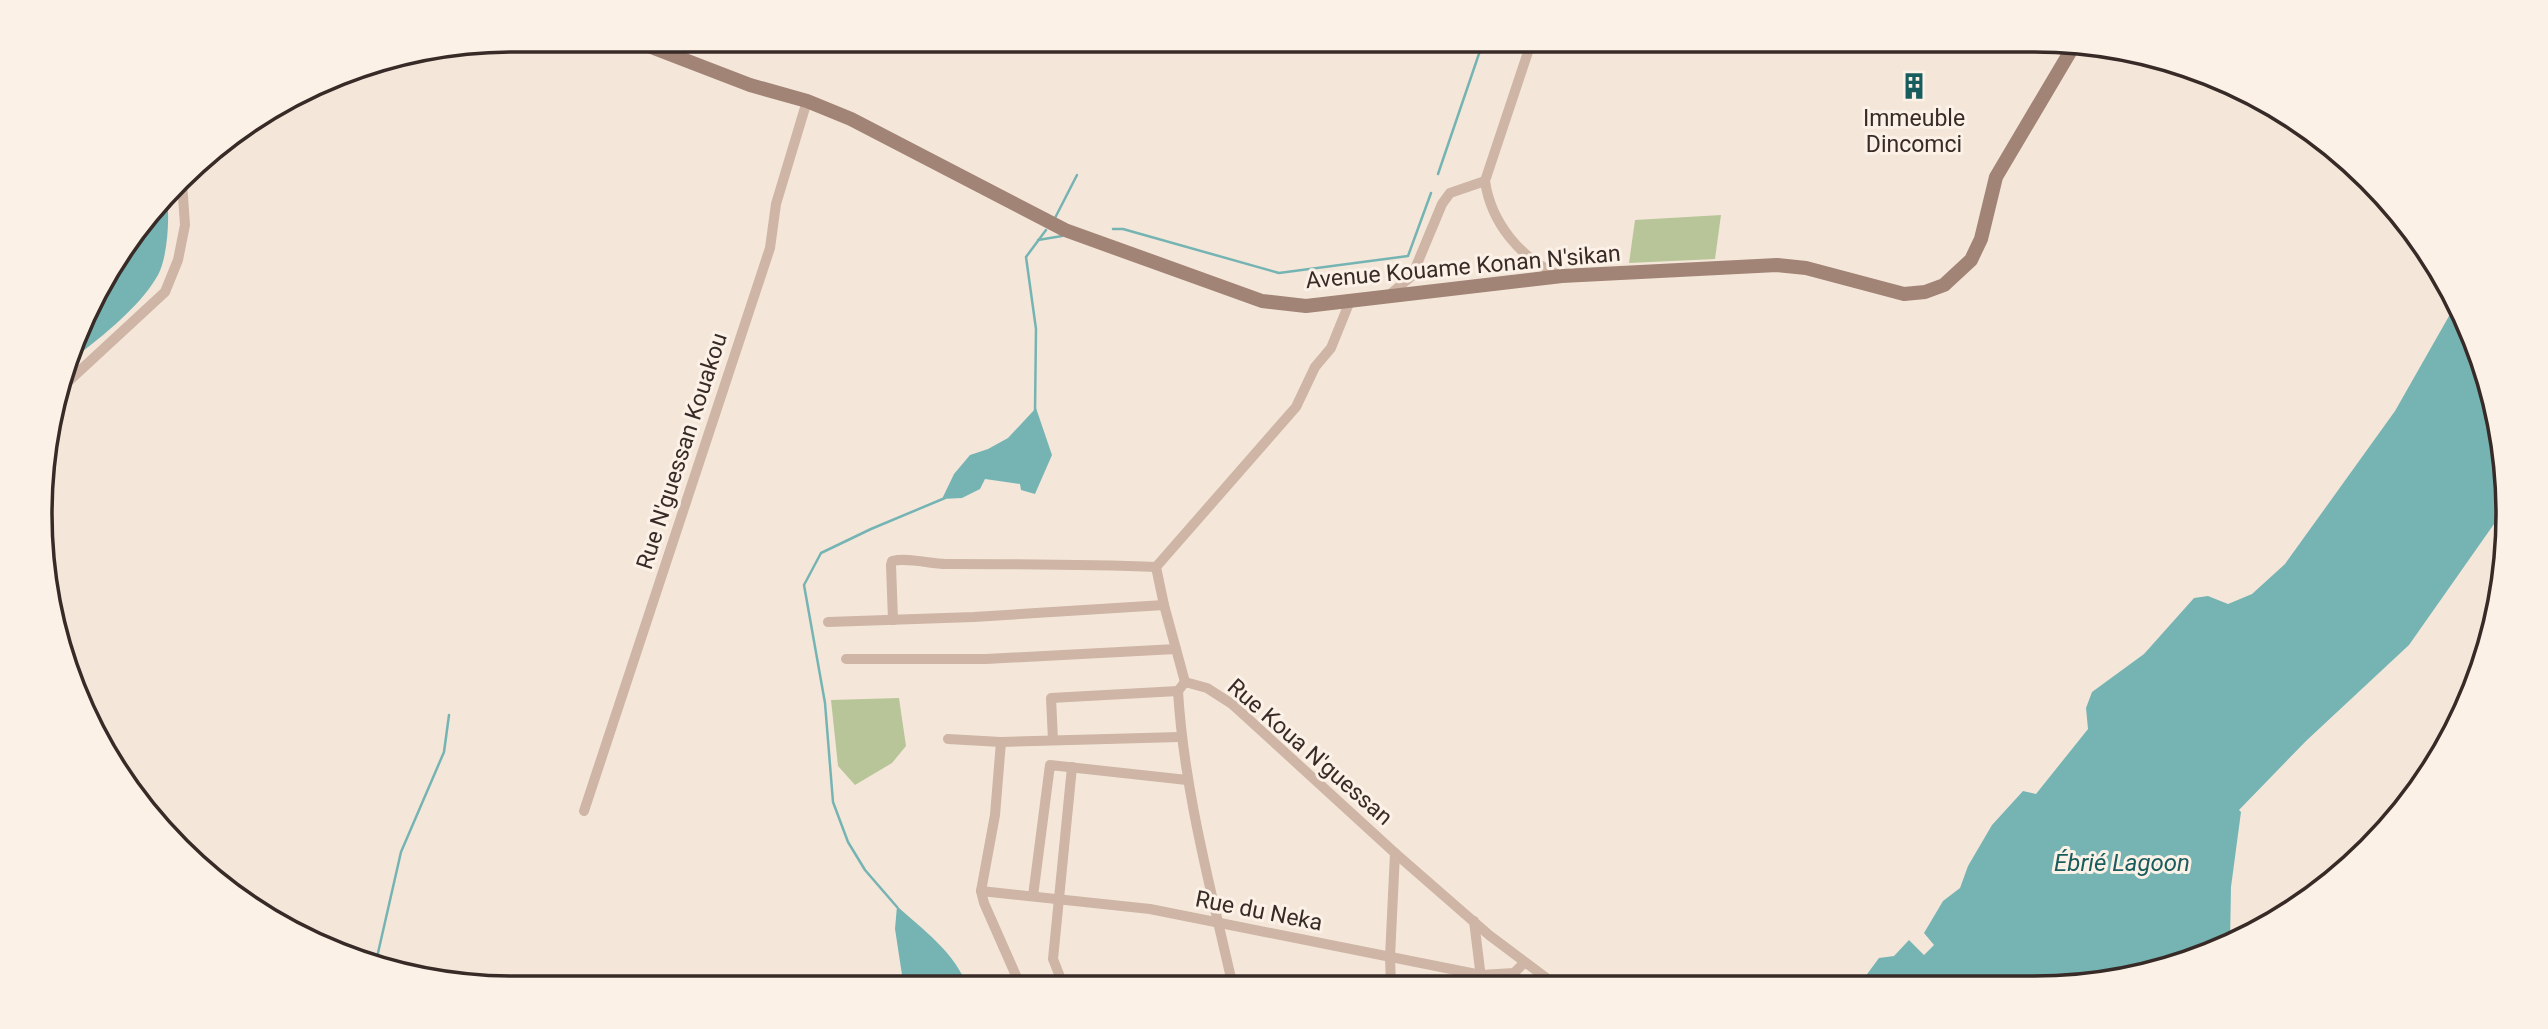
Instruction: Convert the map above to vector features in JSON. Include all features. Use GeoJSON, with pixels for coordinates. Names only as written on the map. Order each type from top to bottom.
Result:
{"type":"FeatureCollection","features":[{"type":"Feature","properties":{"kind":"street","name":"Avenue Kouame Konan N'sikan"},"geometry":{"type":"LineString","coordinates":[[664,52],[750,85],[852,119],[1065,230],[1262,301],[1306,306],[1562,276],[1777,265],[1806,268],[1904,294],[1925,292],[1944,285],[1971,260],[1980,239],[1996,177],[2069,54]]}},
{"type":"Feature","properties":{"kind":"street"},"geometry":{"type":"LineString","coordinates":[[1528,52],[1485,181],[1486,192],[1501,228],[1532,260],[1544,269],[1562,276]]}},
{"type":"Feature","properties":{"kind":"street","name":"Rue N'guessan Kouakou"},"geometry":{"type":"LineString","coordinates":[[584,811],[770,248],[776,204],[807,102]]}},
{"type":"Feature","properties":{"kind":"street"},"geometry":{"type":"LineString","coordinates":[[1389,296],[1412,276],[1442,204],[1450,193],[1485,181]]}},
{"type":"Feature","properties":{"kind":"street"},"geometry":{"type":"LineString","coordinates":[[74,376],[165,292],[178,260],[186,225],[183,193]]}},
{"type":"Feature","properties":{"kind":"street"},"geometry":{"type":"LineString","coordinates":[[1156,567],[1296,407],[1315,367],[1331,348],[1350,301]]}},
{"type":"Feature","properties":{"kind":"street"},"geometry":{"type":"LineString","coordinates":[[893,620],[892,561],[927,564],[1156,567]]}},
{"type":"Feature","properties":{"kind":"street"},"geometry":{"type":"LineString","coordinates":[[1156,567],[1185,682],[1178,691],[1180,737],[1231,976]]}},
{"type":"Feature","properties":{"kind":"street"},"geometry":{"type":"LineString","coordinates":[[828,622],[1164,605]]}},
{"type":"Feature","properties":{"kind":"street"},"geometry":{"type":"LineString","coordinates":[[846,659],[986,659],[1176,649]]}},
{"type":"Feature","properties":{"kind":"street","name":"Rue Koua N'guessan"},"geometry":{"type":"LineString","coordinates":[[1185,682],[1207,688],[1233,704],[1395,853],[1543,976]]}},
{"type":"Feature","properties":{"kind":"street"},"geometry":{"type":"LineString","coordinates":[[1053,740],[1051,698],[1178,691]]}},
{"type":"Feature","properties":{"kind":"street"},"geometry":{"type":"LineString","coordinates":[[948,739],[1001,742],[1180,737]]}},
{"type":"Feature","properties":{"kind":"street"},"geometry":{"type":"LineString","coordinates":[[1001,742],[995,815],[981,891],[984,904],[1016,976]]}},
{"type":"Feature","properties":{"kind":"street"},"geometry":{"type":"LineString","coordinates":[[1033,896],[1048,769],[1052,764],[1187,780]]}},
{"type":"Feature","properties":{"kind":"street"},"geometry":{"type":"LineString","coordinates":[[1060,976],[1053,958],[1072,767]]}},
{"type":"Feature","properties":{"kind":"street"},"geometry":{"type":"LineString","coordinates":[[1391,976],[1395,853]]}},
{"type":"Feature","properties":{"kind":"street","name":"Rue du Neka"},"geometry":{"type":"LineString","coordinates":[[981,891],[1150,909],[1390,957],[1462,976]]}},
{"type":"Feature","properties":{"kind":"street"},"geometry":{"type":"LineString","coordinates":[[1474,921],[1480,976]]}},
{"type":"Feature","properties":{"kind":"street","name":"Rue du Neka"},"geometry":{"type":"LineString","coordinates":[[1502,976],[1514,973],[1524,963]]}},
{"type":"Feature","properties":{"kind":"green space"},"geometry":{"type":"Polygon","coordinates":[[[1721,215],[1715,259],[1629,263],[1635,220],[1721,215]]]}},
{"type":"Feature","properties":{"kind":"green space"},"geometry":{"type":"Polygon","coordinates":[[[899,698],[906,746],[892,763],[855,785],[838,766],[831,700],[899,698]]]}},
{"type":"Feature","properties":{"kind":"water"},"geometry":{"type":"Polygon","coordinates":[[[167,209],[167,239],[158,275],[140,300],[83,351],[114,283],[167,209]]]}},
{"type":"Feature","properties":{"kind":"water","name":"Ébrié Lagoon"},"geometry":{"type":"Polygon","coordinates":[[[2450,314],[2471,366],[2487,424],[2495,484],[2496,522],[2409,645],[2306,741],[2239,810],[2241,812],[2231,887],[2230,932],[2153,961],[2094,973],[2064,976],[1866,976],[1879,958],[1894,956],[1909,940],[1924,955],[1934,945],[1924,933],[1943,901],[1960,888],[1968,866],[1992,825],[2023,791],[2036,794],[2088,729],[2086,708],[2092,692],[2144,654],[2194,598],[2208,596],[2228,604],[2252,594],[2285,564],[2395,411],[2450,314]]]}},
{"type":"Feature","properties":{"kind":"water"},"geometry":{"type":"Polygon","coordinates":[[[1036,408],[1052,455],[1035,494],[1021,490],[1020,484],[985,479],[980,489],[962,498],[942,499],[954,474],[970,455],[1008,438],[1036,408]]]}},
{"type":"Feature","properties":{"kind":"water"},"geometry":{"type":"Polygon","coordinates":[[[897,906],[947,953],[962,976],[902,976],[895,929],[897,906]]]}},
{"type":"Feature","properties":{"kind":"waterway"},"geometry":{"type":"LineString","coordinates":[[1438,174],[1480,52]]}},
{"type":"Feature","properties":{"kind":"waterway"},"geometry":{"type":"LineString","coordinates":[[1055,218],[1077,175]]}},
{"type":"Feature","properties":{"kind":"waterway"},"geometry":{"type":"LineString","coordinates":[[1113,229],[1123,229],[1279,273],[1408,256],[1431,193]]}},
{"type":"Feature","properties":{"kind":"waterway"},"geometry":{"type":"LineString","coordinates":[[1035,411],[1036,329],[1026,257],[1046,230]]}},
{"type":"Feature","properties":{"kind":"waterway"},"geometry":{"type":"LineString","coordinates":[[1038,240],[1062,236]]}},
{"type":"Feature","properties":{"kind":"waterway"},"geometry":{"type":"LineString","coordinates":[[897,907],[865,870],[848,842],[833,802],[825,703],[804,585],[821,553],[945,498]]}},
{"type":"Feature","properties":{"kind":"waterway"},"geometry":{"type":"LineString","coordinates":[[377,956],[401,852],[444,752],[449,715]]}},
{"type":"Feature","properties":{"kind":"place","name":"Immeuble Dincomci"},"geometry":{"type":"Point","coordinates":[1914,86]}}]}
